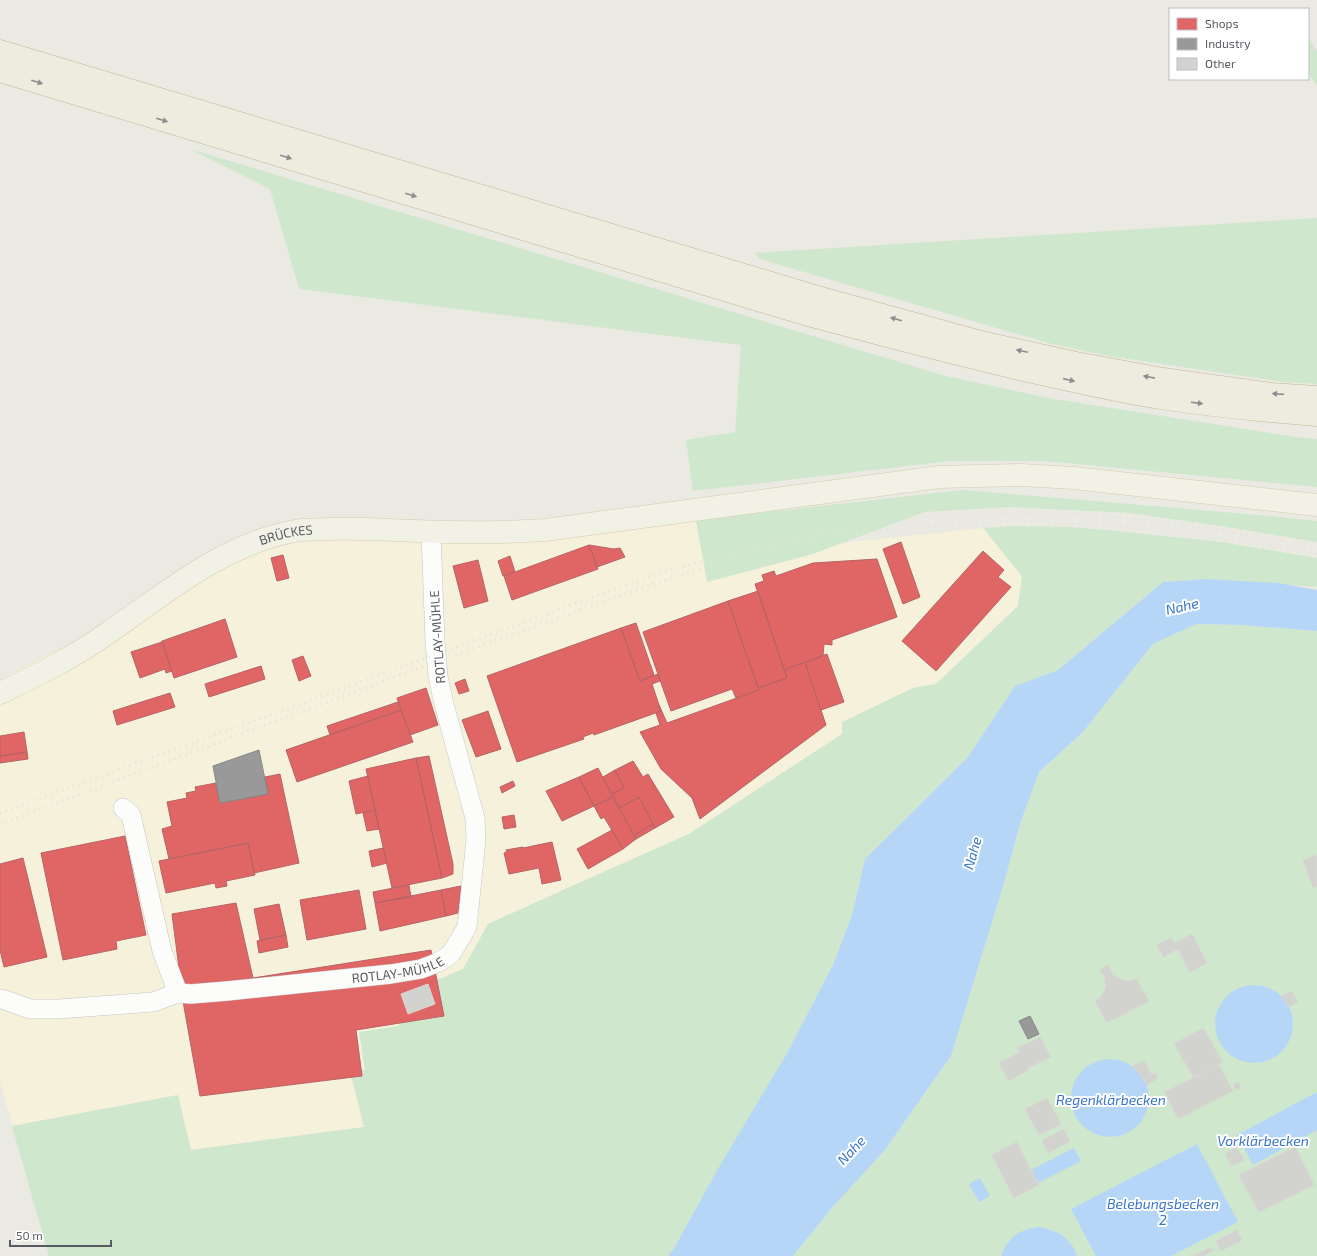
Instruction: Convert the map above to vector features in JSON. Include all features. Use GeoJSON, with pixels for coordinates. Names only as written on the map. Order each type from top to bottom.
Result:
{"type":"FeatureCollection","features":[{"type":"Feature","properties":{"kind":"highway"},"geometry":{"type":"LineString","coordinates":[[0,51],[814,296],[981,342],[1076,363],[1163,379],[1271,394],[1317,397]]}},
{"type":"Feature","properties":{"kind":"highway"},"geometry":{"type":"LineString","coordinates":[[0,71],[801,312],[899,340],[990,363],[1076,382],[1160,398],[1272,412],[1317,415]]}},
{"type":"Feature","properties":{"kind":"main road","name":"BRÜCKES"},"geometry":{"type":"LineString","coordinates":[[0,693],[68,659],[107,634],[187,578],[237,549],[265,539],[295,531],[351,528],[431,532],[522,532],[939,477],[1021,475],[1074,478],[1317,505]]}},
{"type":"Feature","properties":{"kind":"street","name":"ROTLAY-MÜHLE"},"geometry":{"type":"LineString","coordinates":[[178,993],[190,994],[227,991],[391,974],[421,969],[439,962],[451,954],[460,941],[467,927],[476,840],[475,818],[438,676],[435,642],[431,532]]}},
{"type":"Feature","properties":{"kind":"street"},"geometry":{"type":"LineString","coordinates":[[2,999],[30,1009],[59,1009],[153,1002],[178,993],[162,951],[131,815],[123,808]]}},
{"type":"Feature","properties":{"kind":"shaded area"},"geometry":{"type":"Polygon","coordinates":[[[692,500],[708,582],[843,543],[983,528],[1022,576],[1018,606],[936,684],[912,688],[689,834],[488,924],[463,969],[430,983],[399,1026],[360,1032],[365,1070],[350,1071],[364,1127],[191,1150],[177,1095],[12,1126],[0,1079],[0,680],[88,635],[214,549],[243,535],[271,526],[534,522],[692,500]]]}},
{"type":"Feature","properties":{"kind":"green space"},"geometry":{"type":"Polygon","coordinates":[[[1309,39],[1317,51],[1317,86],[1309,74],[1309,39]]]}},
{"type":"Feature","properties":{"kind":"green space"},"geometry":{"type":"Polygon","coordinates":[[[190,149],[946,376],[1048,398],[1295,437],[1317,439],[1317,487],[1044,461],[950,461],[693,491],[686,440],[735,432],[741,345],[299,289],[270,189],[190,149]]]}},
{"type":"Feature","properties":{"kind":"green space"},"geometry":{"type":"Polygon","coordinates":[[[1317,218],[1317,384],[1283,382],[1108,356],[1052,344],[759,259],[755,253],[1317,218]]]}},
{"type":"Feature","properties":{"kind":"green space"},"geometry":{"type":"Polygon","coordinates":[[[963,490],[1317,521],[1317,542],[1129,513],[1010,507],[925,512],[813,554],[707,582],[696,520],[963,490]]]}},
{"type":"Feature","properties":{"kind":"green space"},"geometry":{"type":"Polygon","coordinates":[[[1010,526],[1072,527],[1127,532],[1222,542],[1317,558],[1317,587],[1206,579],[1163,582],[1058,670],[1015,686],[968,757],[865,859],[852,915],[833,965],[786,1055],[673,1250],[668,1256],[49,1256],[12,1126],[178,1095],[191,1150],[364,1127],[350,1071],[365,1070],[359,1032],[399,1026],[399,992],[430,983],[463,969],[488,924],[689,834],[842,734],[842,722],[913,688],[936,684],[1018,606],[1022,576],[983,528],[1010,526]]]}},
{"type":"Feature","properties":{"kind":"green space"},"geometry":{"type":"Polygon","coordinates":[[[1196,624],[1242,625],[1317,631],[1317,1256],[793,1256],[831,1209],[884,1151],[951,1056],[1004,883],[1020,824],[1039,772],[1083,732],[1153,644],[1196,624]]]}},
{"type":"Feature","properties":{"kind":"water","name":"Nahe"},"geometry":{"type":"Polygon","coordinates":[[[1206,579],[1278,583],[1317,590],[1317,631],[1242,625],[1196,624],[1153,644],[1083,732],[1039,772],[1020,824],[1004,883],[951,1056],[884,1151],[831,1209],[793,1256],[668,1256],[673,1250],[719,1167],[786,1055],[833,965],[852,915],[865,859],[968,757],[1015,686],[1058,670],[1163,582],[1206,579]]]}},
{"type":"Feature","properties":{"kind":"water"},"geometry":{"type":"Polygon","coordinates":[[[1254,985],[1269,988],[1281,997],[1290,1009],[1293,1024],[1290,1039],[1281,1051],[1269,1060],[1254,1063],[1239,1060],[1227,1051],[1218,1039],[1215,1024],[1218,1009],[1227,997],[1239,988],[1254,985]]]}},
{"type":"Feature","properties":{"kind":"water","name":"Regenklärbecken"},"geometry":{"type":"Polygon","coordinates":[[[1110,1059],[1125,1062],[1137,1071],[1146,1083],[1149,1098],[1146,1113],[1137,1125],[1125,1134],[1110,1137],[1095,1134],[1083,1125],[1074,1113],[1071,1098],[1074,1083],[1083,1071],[1095,1062],[1110,1059]]]}},
{"type":"Feature","properties":{"kind":"water","name":"Vorklärbecken"},"geometry":{"type":"Polygon","coordinates":[[[1317,1092],[1317,1130],[1253,1165],[1237,1135],[1317,1092]]]}},
{"type":"Feature","properties":{"kind":"water","name":"Belebungsbecken 2"},"geometry":{"type":"Polygon","coordinates":[[[1197,1144],[1238,1222],[1171,1256],[1096,1256],[1071,1209],[1197,1144]]]}},
{"type":"Feature","properties":{"kind":"water"},"geometry":{"type":"Polygon","coordinates":[[[1074,1148],[1081,1161],[1038,1183],[1031,1170],[1074,1148]]]}},
{"type":"Feature","properties":{"kind":"water"},"geometry":{"type":"Polygon","coordinates":[[[980,1178],[990,1196],[979,1202],[969,1184],[980,1178]]]}},
{"type":"Feature","properties":{"kind":"water"},"geometry":{"type":"Polygon","coordinates":[[[1038,1227],[1057,1232],[1067,1239],[1077,1256],[1001,1256],[1011,1239],[1020,1232],[1038,1227]]]}},
{"type":"Feature","properties":{"kind":"building: Shops"},"geometry":{"type":"Polygon","coordinates":[[[901,542],[920,597],[903,604],[883,549],[901,542]]]}},
{"type":"Feature","properties":{"kind":"building: Shops"},"geometry":{"type":"Polygon","coordinates":[[[589,545],[598,569],[512,600],[504,576],[589,545]]]}},
{"type":"Feature","properties":{"kind":"building: Shops"},"geometry":{"type":"Polygon","coordinates":[[[589,545],[614,549],[620,548],[625,557],[597,567],[589,545]]]}},
{"type":"Feature","properties":{"kind":"building: Shops"},"geometry":{"type":"Polygon","coordinates":[[[983,551],[1004,570],[998,577],[1011,587],[936,671],[902,641],[983,551]]]}},
{"type":"Feature","properties":{"kind":"building: Shops"},"geometry":{"type":"Polygon","coordinates":[[[283,555],[289,578],[277,581],[271,558],[283,555]]]}},
{"type":"Feature","properties":{"kind":"building: Shops"},"geometry":{"type":"Polygon","coordinates":[[[510,556],[515,572],[503,576],[498,561],[510,556]]]}},
{"type":"Feature","properties":{"kind":"building: Shops"},"geometry":{"type":"Polygon","coordinates":[[[877,559],[897,617],[832,640],[832,645],[824,644],[823,656],[784,670],[755,584],[764,581],[762,575],[774,571],[776,576],[813,563],[877,559]]]}},
{"type":"Feature","properties":{"kind":"building: Shops"},"geometry":{"type":"Polygon","coordinates":[[[478,560],[488,601],[464,608],[453,566],[478,560]]]}},
{"type":"Feature","properties":{"kind":"building: Shops"},"geometry":{"type":"Polygon","coordinates":[[[758,591],[787,678],[758,688],[728,601],[758,591]]]}},
{"type":"Feature","properties":{"kind":"building: Shops"},"geometry":{"type":"Polygon","coordinates":[[[728,601],[759,690],[736,698],[732,689],[671,711],[643,632],[728,601]]]}},
{"type":"Feature","properties":{"kind":"building: Shops"},"geometry":{"type":"Polygon","coordinates":[[[225,619],[237,657],[174,678],[162,641],[225,619]]]}},
{"type":"Feature","properties":{"kind":"building: Shops"},"geometry":{"type":"Polygon","coordinates":[[[636,623],[654,675],[640,681],[621,628],[636,623]]]}},
{"type":"Feature","properties":{"kind":"building: Shops"},"geometry":{"type":"Polygon","coordinates":[[[621,628],[640,681],[658,674],[660,681],[652,684],[661,711],[594,735],[593,733],[583,737],[584,739],[517,762],[487,676],[621,628]]]}},
{"type":"Feature","properties":{"kind":"building: Shops"},"geometry":{"type":"Polygon","coordinates":[[[162,642],[172,671],[166,673],[165,669],[140,678],[131,652],[162,642]]]}},
{"type":"Feature","properties":{"kind":"building: Shops"},"geometry":{"type":"Polygon","coordinates":[[[827,654],[844,702],[821,710],[805,662],[827,654]]]}},
{"type":"Feature","properties":{"kind":"building: Shops"},"geometry":{"type":"Polygon","coordinates":[[[303,656],[311,676],[299,681],[292,660],[303,656]]]}},
{"type":"Feature","properties":{"kind":"building: Shops"},"geometry":{"type":"Polygon","coordinates":[[[805,662],[826,725],[700,819],[692,798],[661,769],[640,732],[660,725],[656,713],[661,711],[659,705],[667,723],[759,690],[758,688],[787,678],[784,670],[805,662]]]}},
{"type":"Feature","properties":{"kind":"building: Shops"},"geometry":{"type":"Polygon","coordinates":[[[261,666],[265,679],[209,697],[205,684],[261,666]]]}},
{"type":"Feature","properties":{"kind":"building: Shops"},"geometry":{"type":"Polygon","coordinates":[[[465,679],[469,691],[459,694],[455,683],[465,679]]]}},
{"type":"Feature","properties":{"kind":"building: Shops"},"geometry":{"type":"Polygon","coordinates":[[[426,688],[438,725],[410,735],[397,698],[426,688]]]}},
{"type":"Feature","properties":{"kind":"building: Shops"},"geometry":{"type":"Polygon","coordinates":[[[170,693],[175,707],[117,725],[113,711],[170,693]]]}},
{"type":"Feature","properties":{"kind":"building: Shops"},"geometry":{"type":"Polygon","coordinates":[[[398,702],[401,710],[330,735],[327,726],[398,702]]]}},
{"type":"Feature","properties":{"kind":"building: Shops"},"geometry":{"type":"Polygon","coordinates":[[[401,710],[413,742],[297,782],[286,750],[401,710]]]}},
{"type":"Feature","properties":{"kind":"building: Shops"},"geometry":{"type":"Polygon","coordinates":[[[488,711],[501,749],[476,757],[462,720],[488,711]]]}},
{"type":"Feature","properties":{"kind":"building: Shops"},"geometry":{"type":"Polygon","coordinates":[[[24,732],[27,752],[0,756],[0,736],[24,732]]]}},
{"type":"Feature","properties":{"kind":"building: Shops"},"geometry":{"type":"Polygon","coordinates":[[[27,752],[28,759],[0,763],[0,756],[27,752]]]}},
{"type":"Feature","properties":{"kind":"building: Shops"},"geometry":{"type":"Polygon","coordinates":[[[429,756],[453,864],[453,874],[442,878],[416,758],[429,756]]]}},
{"type":"Feature","properties":{"kind":"building: Shops"},"geometry":{"type":"Polygon","coordinates":[[[416,758],[442,878],[392,888],[366,769],[416,758]]]}},
{"type":"Feature","properties":{"kind":"building: Shops"},"geometry":{"type":"Polygon","coordinates":[[[633,761],[643,777],[648,774],[674,817],[655,828],[639,797],[619,808],[612,794],[624,788],[615,770],[633,761]]]}},
{"type":"Feature","properties":{"kind":"building: Shops"},"geometry":{"type":"Polygon","coordinates":[[[598,768],[613,797],[594,806],[579,777],[598,768]]]}},
{"type":"Feature","properties":{"kind":"building: Shops"},"geometry":{"type":"Polygon","coordinates":[[[615,770],[624,788],[612,794],[603,777],[615,770]]]}},
{"type":"Feature","properties":{"kind":"building: Shops"},"geometry":{"type":"Polygon","coordinates":[[[280,774],[299,863],[254,873],[248,843],[169,859],[162,829],[172,826],[167,802],[187,798],[186,793],[196,791],[195,787],[216,783],[220,803],[268,794],[265,777],[280,774]]]}},
{"type":"Feature","properties":{"kind":"building: Shops"},"geometry":{"type":"Polygon","coordinates":[[[368,776],[375,810],[356,814],[349,781],[368,776]]]}},
{"type":"Feature","properties":{"kind":"building: Shops"},"geometry":{"type":"Polygon","coordinates":[[[579,777],[594,806],[562,821],[546,791],[579,777]]]}},
{"type":"Feature","properties":{"kind":"building: Shops"},"geometry":{"type":"Polygon","coordinates":[[[513,781],[515,786],[502,793],[500,787],[513,781]]]}},
{"type":"Feature","properties":{"kind":"building: Shops"},"geometry":{"type":"Polygon","coordinates":[[[613,797],[636,839],[623,849],[604,817],[601,819],[594,806],[613,797]]]}},
{"type":"Feature","properties":{"kind":"building: Shops"},"geometry":{"type":"Polygon","coordinates":[[[639,797],[653,824],[634,835],[619,808],[639,797]]]}},
{"type":"Feature","properties":{"kind":"building: Shops"},"geometry":{"type":"Polygon","coordinates":[[[375,810],[379,829],[367,831],[363,813],[375,810]]]}},
{"type":"Feature","properties":{"kind":"building: Shops"},"geometry":{"type":"Polygon","coordinates":[[[514,815],[516,827],[504,829],[502,817],[514,815]]]}},
{"type":"Feature","properties":{"kind":"building: Shops"},"geometry":{"type":"Polygon","coordinates":[[[653,824],[655,828],[636,839],[634,835],[653,824]]]}},
{"type":"Feature","properties":{"kind":"building: Shops"},"geometry":{"type":"Polygon","coordinates":[[[612,830],[623,849],[588,869],[577,849],[612,830]]]}},
{"type":"Feature","properties":{"kind":"building: Shops"},"geometry":{"type":"Polygon","coordinates":[[[125,836],[146,935],[116,941],[117,949],[63,960],[41,853],[125,836]]]}},
{"type":"Feature","properties":{"kind":"building: Shops"},"geometry":{"type":"Polygon","coordinates":[[[552,842],[561,880],[542,884],[539,868],[509,874],[504,853],[507,852],[506,850],[552,842]]]}},
{"type":"Feature","properties":{"kind":"building: Shops"},"geometry":{"type":"Polygon","coordinates":[[[248,843],[255,875],[226,881],[227,886],[216,888],[215,883],[166,893],[159,861],[248,843]]]}},
{"type":"Feature","properties":{"kind":"building: Shops"},"geometry":{"type":"Polygon","coordinates":[[[383,848],[387,863],[372,867],[369,851],[383,848]]]}},
{"type":"Feature","properties":{"kind":"building: Shops"},"geometry":{"type":"Polygon","coordinates":[[[23,858],[47,957],[4,967],[0,950],[0,864],[23,858]]]}},
{"type":"Feature","properties":{"kind":"building: Shops"},"geometry":{"type":"Polygon","coordinates":[[[409,885],[411,897],[375,903],[373,892],[409,885]]]}},
{"type":"Feature","properties":{"kind":"building: Shops"},"geometry":{"type":"Polygon","coordinates":[[[461,886],[458,913],[446,916],[441,890],[461,886]]]}},
{"type":"Feature","properties":{"kind":"building: Shops"},"geometry":{"type":"Polygon","coordinates":[[[359,890],[366,929],[307,940],[300,900],[359,890]]]}},
{"type":"Feature","properties":{"kind":"building: Shops"},"geometry":{"type":"Polygon","coordinates":[[[441,890],[446,916],[380,931],[375,903],[441,890]]]}},
{"type":"Feature","properties":{"kind":"building: Shops"},"geometry":{"type":"Polygon","coordinates":[[[236,903],[253,978],[431,950],[444,1016],[356,1030],[362,1076],[200,1096],[184,1007],[172,914],[236,903]]]}},
{"type":"Feature","properties":{"kind":"building: Shops"},"geometry":{"type":"Polygon","coordinates":[[[279,904],[286,935],[260,940],[254,909],[279,904]]]}},
{"type":"Feature","properties":{"kind":"building: Shops"},"geometry":{"type":"Polygon","coordinates":[[[286,935],[288,947],[259,953],[257,941],[286,935]]]}},
{"type":"Feature","properties":{"kind":"building: Industry"},"geometry":{"type":"Polygon","coordinates":[[[259,750],[268,794],[220,803],[213,766],[259,750]]]}},
{"type":"Feature","properties":{"kind":"building: Industry"},"geometry":{"type":"Polygon","coordinates":[[[1030,1016],[1039,1034],[1028,1039],[1019,1021],[1030,1016]]]}},
{"type":"Feature","properties":{"kind":"building: Other"},"geometry":{"type":"Polygon","coordinates":[[[1317,855],[1317,886],[1313,888],[1303,860],[1317,855]]]}},
{"type":"Feature","properties":{"kind":"building: Other"},"geometry":{"type":"Polygon","coordinates":[[[1192,934],[1207,963],[1190,972],[1178,949],[1163,957],[1157,945],[1171,938],[1174,943],[1192,934]]]}},
{"type":"Feature","properties":{"kind":"building: Other"},"geometry":{"type":"Polygon","coordinates":[[[1108,965],[1112,974],[1119,979],[1126,981],[1136,979],[1149,1001],[1107,1023],[1095,1001],[1102,996],[1106,987],[1104,976],[1100,970],[1108,965]]]}},
{"type":"Feature","properties":{"kind":"building: Other"},"geometry":{"type":"Polygon","coordinates":[[[428,984],[435,1004],[408,1014],[401,994],[428,984]]]}},
{"type":"Feature","properties":{"kind":"building: Other"},"geometry":{"type":"Polygon","coordinates":[[[1292,991],[1298,1002],[1289,1007],[1281,996],[1292,991]]]}},
{"type":"Feature","properties":{"kind":"building: Other"},"geometry":{"type":"Polygon","coordinates":[[[1203,1028],[1223,1062],[1194,1078],[1174,1044],[1203,1028]]]}},
{"type":"Feature","properties":{"kind":"building: Other"},"geometry":{"type":"Polygon","coordinates":[[[1040,1037],[1051,1057],[1028,1068],[1029,1070],[1009,1081],[999,1063],[1020,1052],[1017,1048],[1040,1037]]]}},
{"type":"Feature","properties":{"kind":"building: Other"},"geometry":{"type":"Polygon","coordinates":[[[1144,1061],[1151,1074],[1155,1073],[1158,1078],[1147,1085],[1141,1075],[1132,1066],[1144,1061]]]}},
{"type":"Feature","properties":{"kind":"building: Other"},"geometry":{"type":"Polygon","coordinates":[[[1219,1065],[1233,1091],[1178,1119],[1165,1092],[1219,1065]]]}},
{"type":"Feature","properties":{"kind":"building: Other"},"geometry":{"type":"Polygon","coordinates":[[[1237,1082],[1240,1083],[1240,1089],[1237,1090],[1234,1089],[1233,1086],[1234,1083],[1237,1082]]]}},
{"type":"Feature","properties":{"kind":"building: Other"},"geometry":{"type":"Polygon","coordinates":[[[1047,1098],[1061,1124],[1039,1135],[1025,1109],[1047,1098]]]}},
{"type":"Feature","properties":{"kind":"building: Other"},"geometry":{"type":"Polygon","coordinates":[[[1063,1129],[1070,1141],[1048,1153],[1042,1141],[1063,1129]]]}},
{"type":"Feature","properties":{"kind":"building: Other"},"geometry":{"type":"Polygon","coordinates":[[[1017,1142],[1039,1185],[1014,1198],[992,1155],[1017,1142]]]}},
{"type":"Feature","properties":{"kind":"building: Other"},"geometry":{"type":"Polygon","coordinates":[[[1236,1147],[1244,1160],[1232,1166],[1225,1154],[1236,1147]]]}},
{"type":"Feature","properties":{"kind":"building: Other"},"geometry":{"type":"Polygon","coordinates":[[[1295,1147],[1314,1185],[1259,1212],[1239,1175],[1295,1147]]]}},
{"type":"Feature","properties":{"kind":"building: Other"},"geometry":{"type":"Polygon","coordinates":[[[1237,1230],[1242,1240],[1221,1251],[1216,1241],[1237,1230]]]}},
{"type":"Feature","properties":{"kind":"building: Other"},"geometry":{"type":"Polygon","coordinates":[[[1211,1247],[1213,1251],[1203,1256],[1194,1256],[1211,1247]]]}},
{"type":"Feature","properties":{"kind":"railway"},"geometry":{"type":"LineString","coordinates":[[0,813],[657,574],[758,545],[828,530],[930,516],[1072,513],[1222,530],[1317,546]]}},
{"type":"Feature","properties":{"kind":"railway"},"geometry":{"type":"LineString","coordinates":[[0,824],[387,680],[633,591],[711,565],[791,544],[831,536],[927,526],[999,522],[1047,522],[1102,525],[1164,531],[1317,554]]}}]}
